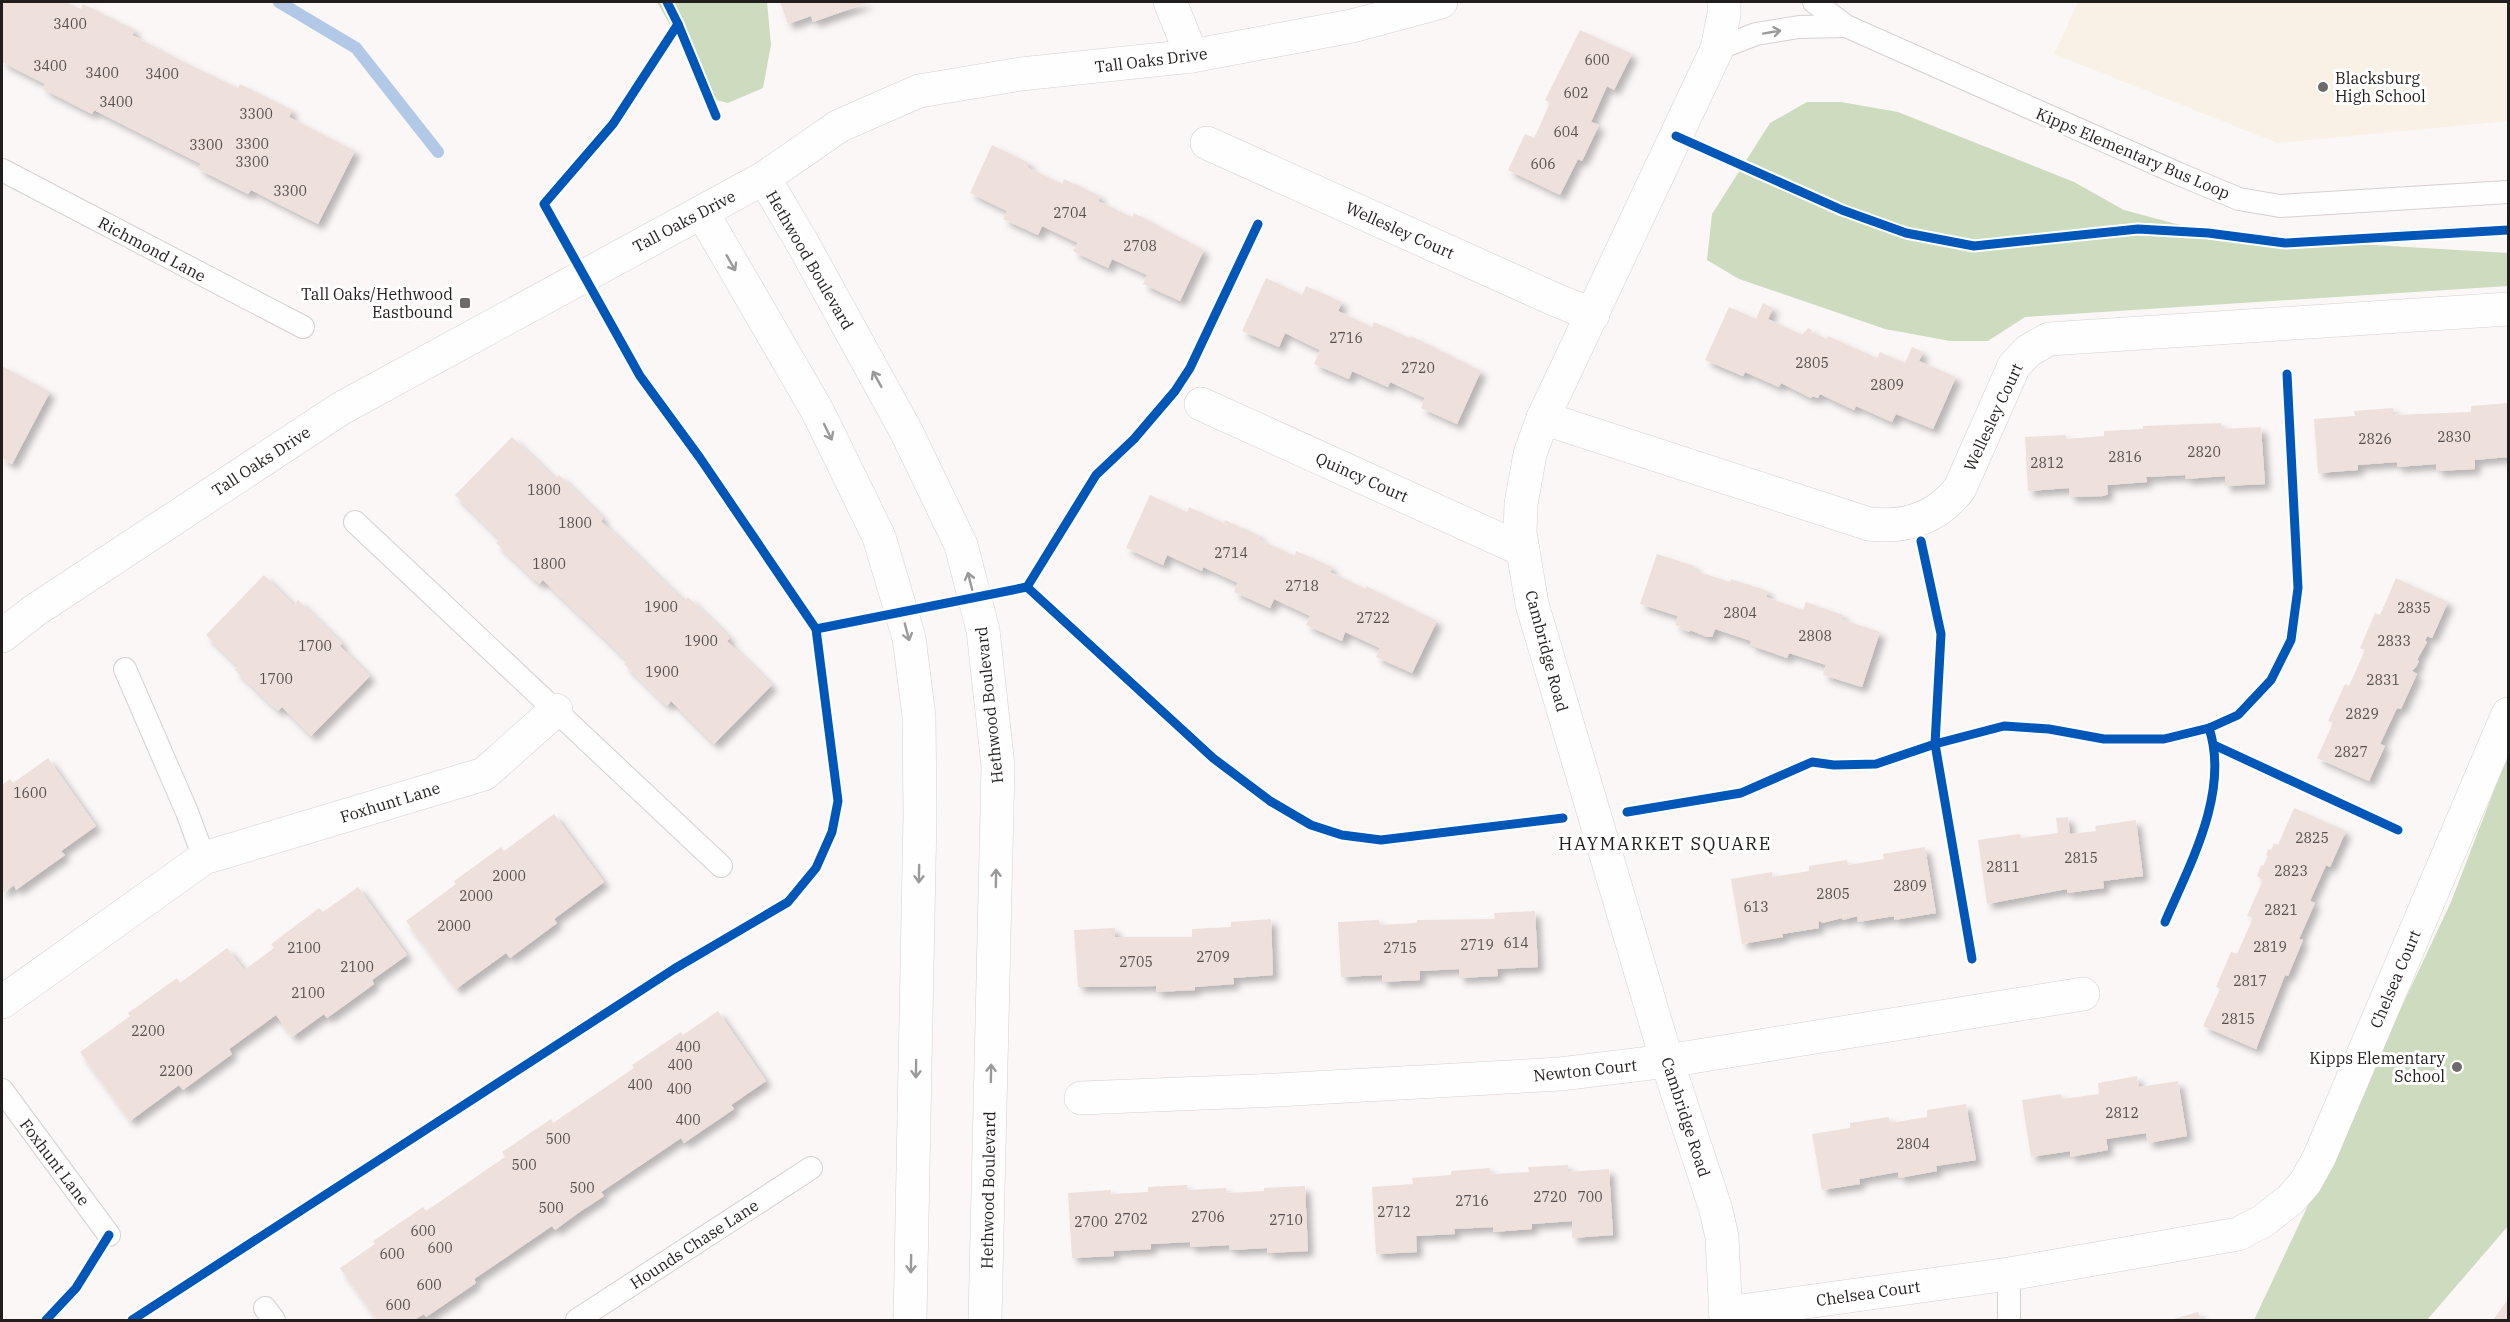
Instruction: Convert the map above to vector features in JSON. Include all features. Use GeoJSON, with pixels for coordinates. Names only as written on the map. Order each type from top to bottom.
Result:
{"type":"FeatureCollection","features":[{"type":"Feature","properties":{"kind":"street"},"geometry":{"type":"LineString","coordinates":[[1170,2],[1192,57]]}},
{"type":"Feature","properties":{"kind":"street","name":"Tall Oaks Drive"},"geometry":{"type":"LineString","coordinates":[[2,636],[34,611],[340,409],[499,320],[764,178],[839,126],[920,91],[1021,74],[1192,57],[1352,26],[1440,2]]}},
{"type":"Feature","properties":{"kind":"street","name":"Cambridge Road"},"geometry":{"type":"LineString","coordinates":[[1724,2],[1717,49],[1543,418],[1530,454],[1523,492],[1520,533],[1532,604],[1667,1061],[1716,1210],[1722,1238],[1726,1317]]}},
{"type":"Feature","properties":{"kind":"street","name":"Wellesley Court"},"geometry":{"type":"LineString","coordinates":[[1207,143],[1593,315]]}},
{"type":"Feature","properties":{"kind":"street","name":"Hethwood Boulevard"},"geometry":{"type":"LineString","coordinates":[[764,178],[906,430],[961,545],[983,630],[998,766],[985,1320]]}},
{"type":"Feature","properties":{"kind":"street"},"geometry":{"type":"LineString","coordinates":[[702,212],[818,412],[874,526],[909,638],[919,716],[920,815],[910,1320]]}},
{"type":"Feature","properties":{"kind":"street","name":"Wellesley Court"},"geometry":{"type":"LineString","coordinates":[[1543,418],[1869,524],[1892,526],[1925,518],[1953,498],[1960,488],[2014,366],[2028,351],[2049,339],[2508,309]]}},
{"type":"Feature","properties":{"kind":"street","name":"Quincy Court"},"geometry":{"type":"LineString","coordinates":[[1201,404],[1523,550]]}},
{"type":"Feature","properties":{"kind":"street","name":"Foxhunt Lane"},"geometry":{"type":"LineString","coordinates":[[2,1002],[204,858],[484,774],[556,710]]}},
{"type":"Feature","properties":{"kind":"street","name":"Chelsea Court"},"geometry":{"type":"LineString","coordinates":[[1726,1317],[2009,1274],[2238,1234],[2275,1214],[2304,1183],[2319,1158],[2508,714]]}},
{"type":"Feature","properties":{"kind":"street","name":"Newton Court"},"geometry":{"type":"LineString","coordinates":[[1081,1098],[1560,1074],[1667,1061],[2083,994]]}},
{"type":"Feature","properties":{"kind":"lane","name":"Kipps Elementary Bus Loop"},"geometry":{"type":"LineString","coordinates":[[1814,2],[1846,26],[2157,165],[2239,199],[2280,206],[2508,192]]}},
{"type":"Feature","properties":{"kind":"lane","name":"Kipps Elementary Bus Loop"},"geometry":{"type":"LineString","coordinates":[[1717,49],[1756,34],[1799,27],[1846,26]]}},
{"type":"Feature","properties":{"kind":"lane","name":"Richmond Lane"},"geometry":{"type":"LineString","coordinates":[[2,170],[303,327]]}},
{"type":"Feature","properties":{"kind":"lane"},"geometry":{"type":"LineString","coordinates":[[355,522],[721,866]]}},
{"type":"Feature","properties":{"kind":"lane"},"geometry":{"type":"LineString","coordinates":[[125,669],[187,812],[204,858]]}},
{"type":"Feature","properties":{"kind":"lane","name":"Foxhunt Lane"},"geometry":{"type":"LineString","coordinates":[[2,1090],[109,1235]]}},
{"type":"Feature","properties":{"kind":"lane","name":"Hounds Chase Lane"},"geometry":{"type":"LineString","coordinates":[[577,1320],[811,1168]]}},
{"type":"Feature","properties":{"kind":"lane"},"geometry":{"type":"LineString","coordinates":[[2009,1274],[2009,1320]]}},
{"type":"Feature","properties":{"kind":"shaded area","name":"Blacksburg High School"},"geometry":{"type":"Polygon","coordinates":[[[2078,2],[2508,2],[2508,121],[2277,143],[2054,54],[2078,2]]]}},
{"type":"Feature","properties":{"kind":"green space"},"geometry":{"type":"Polygon","coordinates":[[[657,2],[767,2],[771,45],[763,88],[728,103],[712,99],[657,2]]]}},
{"type":"Feature","properties":{"kind":"green space"},"geometry":{"type":"Polygon","coordinates":[[[1807,102],[1841,102],[1898,112],[2074,182],[2124,210],[2221,236],[2508,253],[2508,286],[2025,317],[1988,341],[1950,341],[1885,329],[1739,279],[1707,260],[1712,214],[1770,123],[1807,102]]]}},
{"type":"Feature","properties":{"kind":"green space","name":"Kipps Elementary School"},"geometry":{"type":"Polygon","coordinates":[[[2508,754],[2508,1226],[2427,1320],[2254,1320],[2451,902],[2508,754]]]}},
{"type":"Feature","properties":{"kind":"building"},"geometry":{"type":"Polygon","coordinates":[[[2,2],[65,2],[81,9],[83,4],[135,30],[132,35],[186,63],[238,88],[240,84],[292,110],[289,117],[355,151],[318,224],[251,190],[248,194],[198,169],[201,164],[94,110],[92,114],[43,89],[45,84],[2,62],[2,2]]]}},
{"type":"Feature","properties":{"kind":"building"},"geometry":{"type":"Polygon","coordinates":[[[780,2],[870,2],[813,22],[811,16],[788,24],[780,2]]]}},
{"type":"Feature","properties":{"kind":"building"},"geometry":{"type":"Polygon","coordinates":[[[1580,30],[1632,54],[1614,90],[1607,86],[1591,122],[1599,125],[1582,161],[1578,159],[1560,195],[1508,170],[1525,134],[1534,138],[1550,103],[1545,100],[1580,30]]]}},
{"type":"Feature","properties":{"kind":"building"},"geometry":{"type":"Polygon","coordinates":[[[992,145],[1029,163],[1027,167],[1062,184],[1064,179],[1100,196],[1098,201],[1132,217],[1134,213],[1204,250],[1180,301],[1143,284],[1147,275],[1112,259],[1108,268],[1073,251],[1078,243],[1042,226],[1038,235],[1003,219],[1007,211],[970,193],[992,145]]]}},
{"type":"Feature","properties":{"kind":"building"},"geometry":{"type":"Polygon","coordinates":[[[1266,278],[1302,295],[1306,286],[1342,302],[1338,311],[1372,327],[1374,322],[1410,338],[1411,336],[1481,371],[1457,424],[1421,408],[1425,398],[1390,382],[1388,387],[1352,371],[1349,379],[1314,364],[1320,350],[1285,333],[1279,347],[1242,331],[1266,278]]]}},
{"type":"Feature","properties":{"kind":"building"},"geometry":{"type":"Polygon","coordinates":[[[1763,303],[1773,308],[1768,319],[1802,335],[1808,328],[1812,330],[1811,332],[1827,339],[1828,336],[1877,358],[1880,352],[1905,363],[1912,347],[1923,352],[1919,361],[1956,377],[1933,429],[1896,414],[1892,422],[1856,406],[1854,410],[1820,394],[1818,398],[1812,396],[1811,398],[1781,383],[1779,387],[1745,372],[1743,376],[1705,360],[1729,307],[1756,319],[1763,303]]]}},
{"type":"Feature","properties":{"kind":"building"},"geometry":{"type":"Polygon","coordinates":[[[2,366],[50,392],[12,464],[2,458],[2,366]]]}},
{"type":"Feature","properties":{"kind":"building"},"geometry":{"type":"Polygon","coordinates":[[[2508,403],[2508,457],[2475,460],[2475,469],[2437,471],[2436,464],[2397,467],[2397,462],[2358,465],[2358,470],[2318,473],[2314,419],[2355,416],[2354,411],[2393,408],[2393,415],[2471,412],[2471,406],[2508,403]]]}},
{"type":"Feature","properties":{"kind":"building"},"geometry":{"type":"Polygon","coordinates":[[[2221,423],[2222,429],[2261,427],[2265,484],[2225,486],[2225,476],[2186,479],[2185,475],[2146,477],[2147,482],[2107,485],[2108,494],[2104,496],[2070,497],[2069,488],[2028,491],[2025,437],[2066,435],[2066,439],[2104,436],[2104,431],[2143,429],[2143,426],[2221,423]]]}},
{"type":"Feature","properties":{"kind":"building"},"geometry":{"type":"Polygon","coordinates":[[[512,437],[555,479],[559,475],[603,518],[601,521],[684,601],[688,597],[730,638],[727,641],[772,685],[714,744],[671,701],[667,706],[624,664],[628,661],[543,580],[539,584],[496,543],[500,539],[455,495],[512,437]]]}},
{"type":"Feature","properties":{"kind":"building"},"geometry":{"type":"Polygon","coordinates":[[[1150,495],[1187,512],[1189,507],[1224,523],[1225,520],[1260,536],[1258,539],[1295,556],[1296,551],[1332,567],[1330,572],[1366,589],[1366,586],[1437,621],[1412,673],[1376,657],[1380,648],[1345,632],[1342,641],[1306,625],[1310,616],[1274,599],[1270,608],[1234,592],[1238,583],[1203,567],[1202,571],[1167,555],[1163,565],[1126,548],[1150,495]]]}},
{"type":"Feature","properties":{"kind":"building"},"geometry":{"type":"Polygon","coordinates":[[[1657,554],[1694,566],[1693,570],[1768,591],[1766,597],[1803,610],[1806,602],[1843,615],[1841,619],[1880,632],[1862,687],[1823,675],[1826,665],[1789,653],[1787,658],[1750,645],[1751,641],[1715,629],[1712,637],[1707,637],[1681,629],[1682,627],[1675,625],[1678,616],[1640,604],[1657,554]]]}},
{"type":"Feature","properties":{"kind":"building"},"geometry":{"type":"Polygon","coordinates":[[[264,575],[294,605],[298,600],[342,643],[340,646],[370,676],[311,736],[282,707],[278,711],[235,670],[238,666],[206,635],[264,575]]]}},
{"type":"Feature","properties":{"kind":"building"},"geometry":{"type":"Polygon","coordinates":[[[2396,578],[2448,602],[2432,638],[2427,636],[2425,641],[2427,642],[2417,660],[2419,661],[2412,671],[2417,674],[2401,709],[2397,708],[2380,744],[2385,746],[2369,781],[2317,758],[2333,723],[2328,721],[2345,684],[2349,686],[2365,650],[2360,648],[2375,613],[2380,615],[2396,578]]]}},
{"type":"Feature","properties":{"kind":"building"},"geometry":{"type":"Polygon","coordinates":[[[48,758],[96,826],[61,851],[65,855],[16,890],[14,885],[2,894],[2,785],[10,779],[13,783],[48,758]]]}},
{"type":"Feature","properties":{"kind":"building"},"geometry":{"type":"Polygon","coordinates":[[[2294,808],[2346,831],[2330,867],[2326,865],[2310,901],[2315,903],[2299,939],[2303,940],[2288,976],[2285,975],[2256,1049],[2203,1026],[2220,989],[2216,987],[2231,952],[2237,954],[2253,918],[2247,916],[2263,880],[2257,876],[2261,865],[2263,866],[2268,856],[2266,855],[2268,849],[2271,850],[2274,843],[2278,845],[2294,808]]]}},
{"type":"Feature","properties":{"kind":"building"},"geometry":{"type":"Polygon","coordinates":[[[554,814],[604,882],[554,919],[557,923],[510,958],[506,953],[456,989],[406,921],[456,884],[454,881],[501,847],[504,851],[554,814]]]}},
{"type":"Feature","properties":{"kind":"building"},"geometry":{"type":"Polygon","coordinates":[[[2068,817],[2070,834],[2096,831],[2095,826],[2136,820],[2143,876],[2103,881],[2104,888],[2067,893],[2067,889],[1987,904],[1978,840],[2020,834],[2021,838],[2058,833],[2056,818],[2068,817]]]}},
{"type":"Feature","properties":{"kind":"building"},"geometry":{"type":"Polygon","coordinates":[[[1925,847],[1936,913],[1894,920],[1894,916],[1858,922],[1857,916],[1822,923],[1821,921],[1818,922],[1819,928],[1742,944],[1731,879],[1772,872],[1772,877],[1809,871],[1809,866],[1847,860],[1848,865],[1884,859],[1883,854],[1925,847]]]}},
{"type":"Feature","properties":{"kind":"building"},"geometry":{"type":"Polygon","coordinates":[[[358,887],[407,955],[372,980],[374,984],[327,1018],[324,1014],[292,1037],[276,1015],[229,1049],[232,1054],[183,1090],[179,1085],[130,1121],[80,1052],[130,1016],[128,1013],[177,978],[180,983],[227,948],[244,970],[274,948],[271,944],[319,908],[323,912],[358,887]]]}},
{"type":"Feature","properties":{"kind":"building"},"geometry":{"type":"Polygon","coordinates":[[[1535,911],[1538,967],[1497,969],[1498,976],[1459,978],[1459,969],[1420,971],[1420,980],[1382,982],[1382,975],[1341,977],[1338,922],[1379,920],[1379,925],[1417,923],[1417,920],[1495,919],[1494,913],[1535,911]]]}},
{"type":"Feature","properties":{"kind":"building"},"geometry":{"type":"Polygon","coordinates":[[[1271,919],[1273,975],[1233,978],[1234,984],[1195,987],[1195,990],[1156,992],[1156,986],[1078,987],[1074,930],[1115,928],[1115,937],[1192,937],[1192,929],[1231,927],[1231,922],[1271,919]]]}},
{"type":"Feature","properties":{"kind":"building"},"geometry":{"type":"Polygon","coordinates":[[[718,1011],[766,1081],[731,1105],[734,1109],[684,1143],[681,1138],[601,1192],[604,1196],[555,1230],[552,1226],[474,1279],[476,1283],[426,1317],[424,1314],[414,1320],[377,1320],[340,1268],[375,1244],[373,1241],[423,1207],[426,1211],[505,1157],[502,1152],[551,1119],[553,1123],[634,1068],[632,1065],[681,1032],[683,1035],[718,1011]]]}},
{"type":"Feature","properties":{"kind":"building"},"geometry":{"type":"Polygon","coordinates":[[[2137,1076],[2139,1087],[2178,1081],[2187,1136],[2148,1143],[2146,1133],[2106,1139],[2108,1150],[2070,1157],[2070,1151],[2031,1157],[2022,1100],[2061,1094],[2062,1099],[2099,1094],[2098,1083],[2137,1076]]]}},
{"type":"Feature","properties":{"kind":"building"},"geometry":{"type":"Polygon","coordinates":[[[1966,1104],[1976,1160],[1936,1166],[1937,1171],[1899,1178],[1898,1172],[1859,1179],[1860,1184],[1822,1190],[1812,1134],[1850,1128],[1850,1123],[1889,1117],[1890,1123],[1927,1117],[1927,1110],[1966,1104]]]}},
{"type":"Feature","properties":{"kind":"building"},"geometry":{"type":"Polygon","coordinates":[[[1568,1165],[1568,1172],[1609,1169],[1613,1235],[1572,1238],[1572,1221],[1532,1224],[1532,1229],[1493,1232],[1493,1227],[1454,1229],[1455,1234],[1416,1236],[1417,1252],[1376,1254],[1372,1187],[1413,1184],[1412,1178],[1451,1175],[1451,1171],[1490,1168],[1490,1174],[1529,1172],[1528,1167],[1568,1165]]]}},
{"type":"Feature","properties":{"kind":"building"},"geometry":{"type":"Polygon","coordinates":[[[1187,1185],[1187,1190],[1226,1188],[1227,1193],[1305,1186],[1308,1251],[1267,1253],[1267,1248],[1230,1250],[1229,1245],[1190,1247],[1190,1242],[1151,1244],[1151,1249],[1113,1251],[1114,1256],[1072,1258],[1068,1193],[1111,1190],[1111,1194],[1148,1192],[1148,1187],[1187,1185]]]}},
{"type":"Feature","properties":{"kind":"building"},"geometry":{"type":"Polygon","coordinates":[[[2508,1299],[2508,1320],[2493,1320],[2508,1299]]]}},
{"type":"Feature","properties":{"kind":"building"},"geometry":{"type":"Polygon","coordinates":[[[2198,1312],[2201,1320],[2170,1320],[2198,1312]]]}},
{"type":"Feature","properties":{"kind":"waterway"},"geometry":{"type":"LineString","coordinates":[[279,2],[356,48],[438,152]]}},
{"type":"Feature","properties":{"kind":"cycle path"},"geometry":{"type":"LineString","coordinates":[[667,2],[716,116]]}},
{"type":"Feature","properties":{"kind":"cycle path"},"geometry":{"type":"LineString","coordinates":[[132,1320],[674,969],[788,902],[816,868],[832,832],[838,801],[816,629],[700,458],[640,376],[544,204],[613,124],[678,24]]}},
{"type":"Feature","properties":{"kind":"cycle path"},"geometry":{"type":"LineString","coordinates":[[1676,136],[1842,210],[1906,233],[1974,246],[2138,229],[2208,233],[2285,243],[2508,230]]}},
{"type":"Feature","properties":{"kind":"cycle path"},"geometry":{"type":"LineString","coordinates":[[1027,587],[1096,475],[1134,439],[1175,391],[1190,368],[1258,224]]}},
{"type":"Feature","properties":{"kind":"cycle path"},"geometry":{"type":"LineString","coordinates":[[1627,812],[1741,793],[1812,762],[1834,765],[1876,764],[1935,744],[2004,726],[2049,729],[2104,739],[2164,739],[2209,728],[2238,715],[2271,680],[2291,640],[2298,588],[2287,374]]}},
{"type":"Feature","properties":{"kind":"cycle path"},"geometry":{"type":"LineString","coordinates":[[1921,541],[1941,634],[1935,744],[1972,959]]}},
{"type":"Feature","properties":{"kind":"cycle path"},"geometry":{"type":"LineString","coordinates":[[816,629],[1027,587],[1213,758],[1270,801],[1311,825],[1342,835],[1381,840],[1563,818]]}},
{"type":"Feature","properties":{"kind":"cycle path"},"geometry":{"type":"LineString","coordinates":[[2165,922],[2195,852],[2211,802],[2214,752],[2209,728]]}},
{"type":"Feature","properties":{"kind":"cycle path"},"geometry":{"type":"LineString","coordinates":[[2214,745],[2398,830]]}},
{"type":"Feature","properties":{"kind":"cycle path"},"geometry":{"type":"LineString","coordinates":[[46,1320],[76,1288],[109,1235]]}},
{"type":"Feature","properties":{"kind":"place","name":"Blacksburg High School"},"geometry":{"type":"Point","coordinates":[2323,87]}},
{"type":"Feature","properties":{"kind":"place","name":"Tall Oaks/Hethwood Eastbound"},"geometry":{"type":"Point","coordinates":[465,303]}},
{"type":"Feature","properties":{"kind":"place","name":"Kipps Elementary School"},"geometry":{"type":"Point","coordinates":[2457,1067]}},
{"type":"Feature","properties":{"kind":"district","name":"HAYMARKET SQUARE"},"geometry":{"type":"Point","coordinates":[1665,843]}}]}
